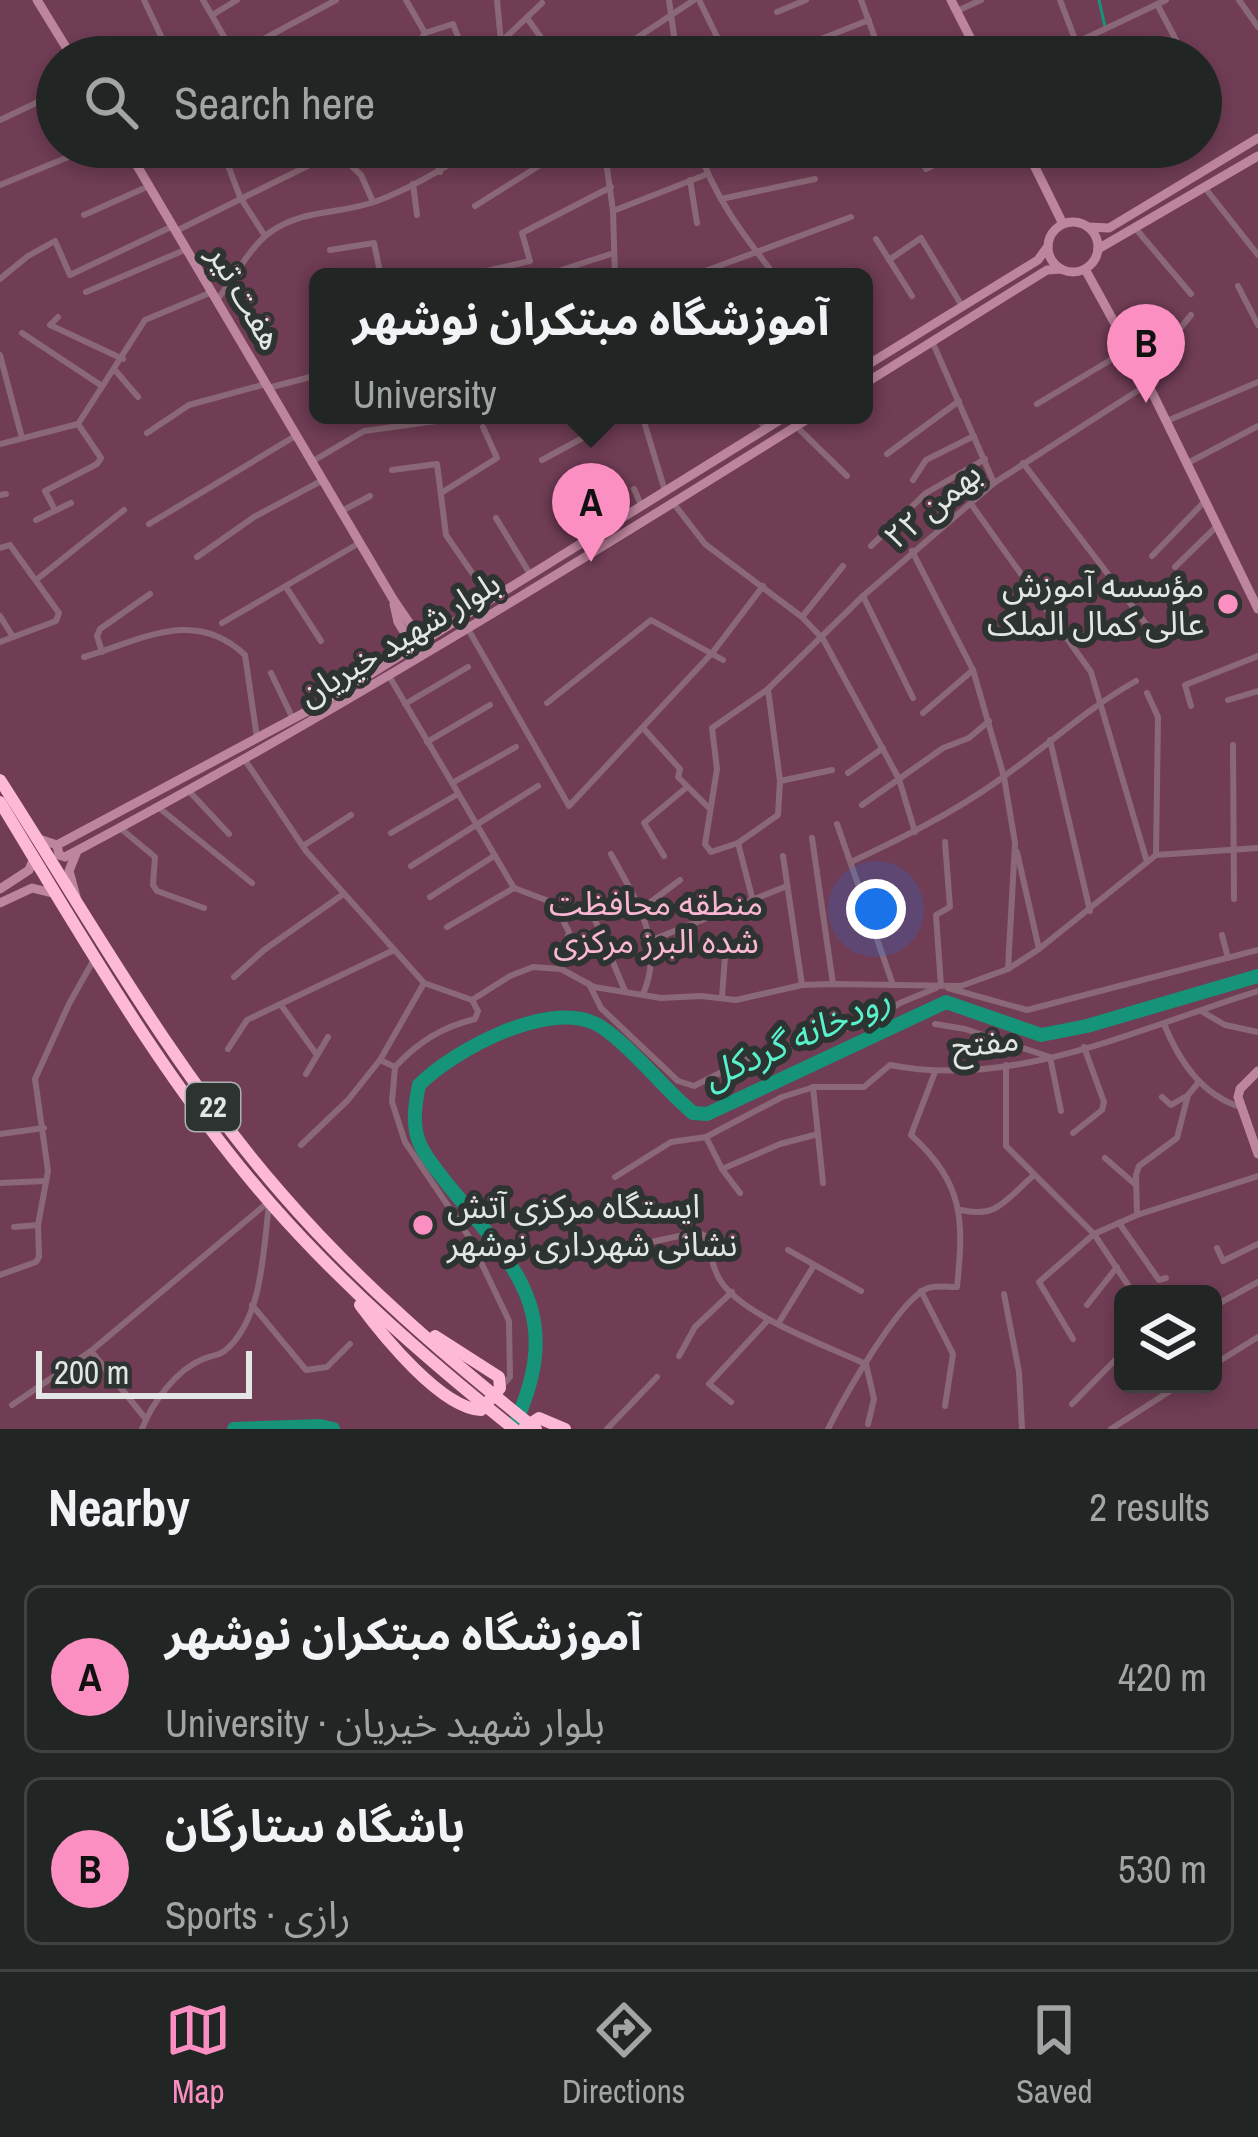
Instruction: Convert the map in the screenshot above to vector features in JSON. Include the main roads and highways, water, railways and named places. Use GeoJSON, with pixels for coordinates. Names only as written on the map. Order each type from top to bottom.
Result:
{"type":"FeatureCollection","features":[{"type":"Feature","properties":{"kind":"highway","name":"22"},"geometry":{"type":"LineString","coordinates":[[0,780],[182,1065],[258,1166],[323,1240],[514,1429]]}},
{"type":"Feature","properties":{"kind":"highway","name":"22"},"geometry":{"type":"LineString","coordinates":[[0,802],[170,1073],[269,1201],[334,1271],[480,1393],[536,1429]]}},
{"type":"Feature","properties":{"kind":"highway"},"geometry":{"type":"LineString","coordinates":[[334,1271],[399,1351],[457,1403],[481,1410],[500,1388],[493,1370],[393,1309]]}},
{"type":"Feature","properties":{"kind":"highway"},"geometry":{"type":"LineString","coordinates":[[524,1429],[539,1418],[565,1429]]}},
{"type":"Feature","properties":{"kind":"main road"},"geometry":{"type":"LineString","coordinates":[[37,0],[59,36]]}},
{"type":"Feature","properties":{"kind":"main road"},"geometry":{"type":"LineString","coordinates":[[954,6],[969,36]]}},
{"type":"Feature","properties":{"kind":"main road"},"geometry":{"type":"LineString","coordinates":[[1222,161],[1258,139]]}},
{"type":"Feature","properties":{"kind":"main road"},"geometry":{"type":"LineString","coordinates":[[1085,269],[1098,249],[1258,156]]}},
{"type":"Feature","properties":{"kind":"main road","name":"هفت تیر"},"geometry":{"type":"LineString","coordinates":[[138,168],[361,542],[392,599],[398,622],[421,650]]}},
{"type":"Feature","properties":{"kind":"main road"},"geometry":{"type":"LineString","coordinates":[[1035,168],[1063,224]]}},
{"type":"Feature","properties":{"kind":"main road"},"geometry":{"type":"LineString","coordinates":[[873,361],[1038,260],[1063,224],[1109,228],[1209,168]]}},
{"type":"Feature","properties":{"kind":"main road"},"geometry":{"type":"LineString","coordinates":[[1088,227],[1098,249]]}},
{"type":"Feature","properties":{"kind":"main road"},"geometry":{"type":"LineString","coordinates":[[1048,246],[1061,268]]}},
{"type":"Feature","properties":{"kind":"main road"},"geometry":{"type":"LineString","coordinates":[[873,378],[1047,271],[1085,269]]}},
{"type":"Feature","properties":{"kind":"main road"},"geometry":{"type":"LineString","coordinates":[[1085,269],[1148,384],[1258,609]]}},
{"type":"Feature","properties":{"kind":"main road","name":"بلوار شهید خیریان"},"geometry":{"type":"LineString","coordinates":[[774,424],[668,496],[468,629],[421,650],[57,845],[59,855],[65,857],[245,760],[389,676],[421,650],[490,599],[641,505],[668,496],[799,424]]}},
{"type":"Feature","properties":{"kind":"main road"},"geometry":{"type":"LineString","coordinates":[[38,839],[57,845]]}},
{"type":"Feature","properties":{"kind":"main road"},"geometry":{"type":"LineString","coordinates":[[77,850],[68,872],[79,908]]}},
{"type":"Feature","properties":{"kind":"main road"},"geometry":{"type":"LineString","coordinates":[[3,895],[34,858]]}},
{"type":"Feature","properties":{"kind":"main road"},"geometry":{"type":"LineString","coordinates":[[3,895],[32,888],[56,894]]}},
{"type":"Feature","properties":{"kind":"main road"},"geometry":{"type":"LineString","coordinates":[[1258,1071],[1240,1089],[1240,1107],[1258,1154]]}},
{"type":"Feature","properties":{"kind":"waterway"},"geometry":{"type":"LineString","coordinates":[[1099,0],[1105,27]]}},
{"type":"Feature","properties":{"kind":"waterway","name":"رودخانه گردکل"},"geometry":{"type":"LineString","coordinates":[[515,1424],[535,1352],[534,1322],[526,1295],[495,1243],[429,1160],[416,1131],[419,1085],[454,1057],[527,1024],[574,1018],[604,1029],[693,1113],[707,1114],[946,1002],[1041,1035],[1258,976]]}},
{"type":"Feature","properties":{"kind":"waterway","name":"رودخانه گردکل"},"geometry":{"type":"LineString","coordinates":[[234,1429],[333,1429]]}},
{"type":"Feature","properties":{"kind":"place","name":"باشگاه ستارگان"},"geometry":{"type":"Point","coordinates":[1146,403]}},
{"type":"Feature","properties":{"kind":"place","name":"آموزشگاه مبتکران نوشهر"},"geometry":{"type":"Point","coordinates":[591,562]}},
{"type":"Feature","properties":{"kind":"place","name":"مؤسسه آموزش عالی کمال الملک"},"geometry":{"type":"Point","coordinates":[1228,604]}},
{"type":"Feature","properties":{"kind":"place","name":"ایستگاه مرکزی آتش نشانی شهرداری نوشهر"},"geometry":{"type":"Point","coordinates":[423,1225]}},
{"type":"Feature","properties":{"kind":"park label","name":"منطقه محافظت شده البرز مرکزی"},"geometry":{"type":"Point","coordinates":[656,922]}}]}
